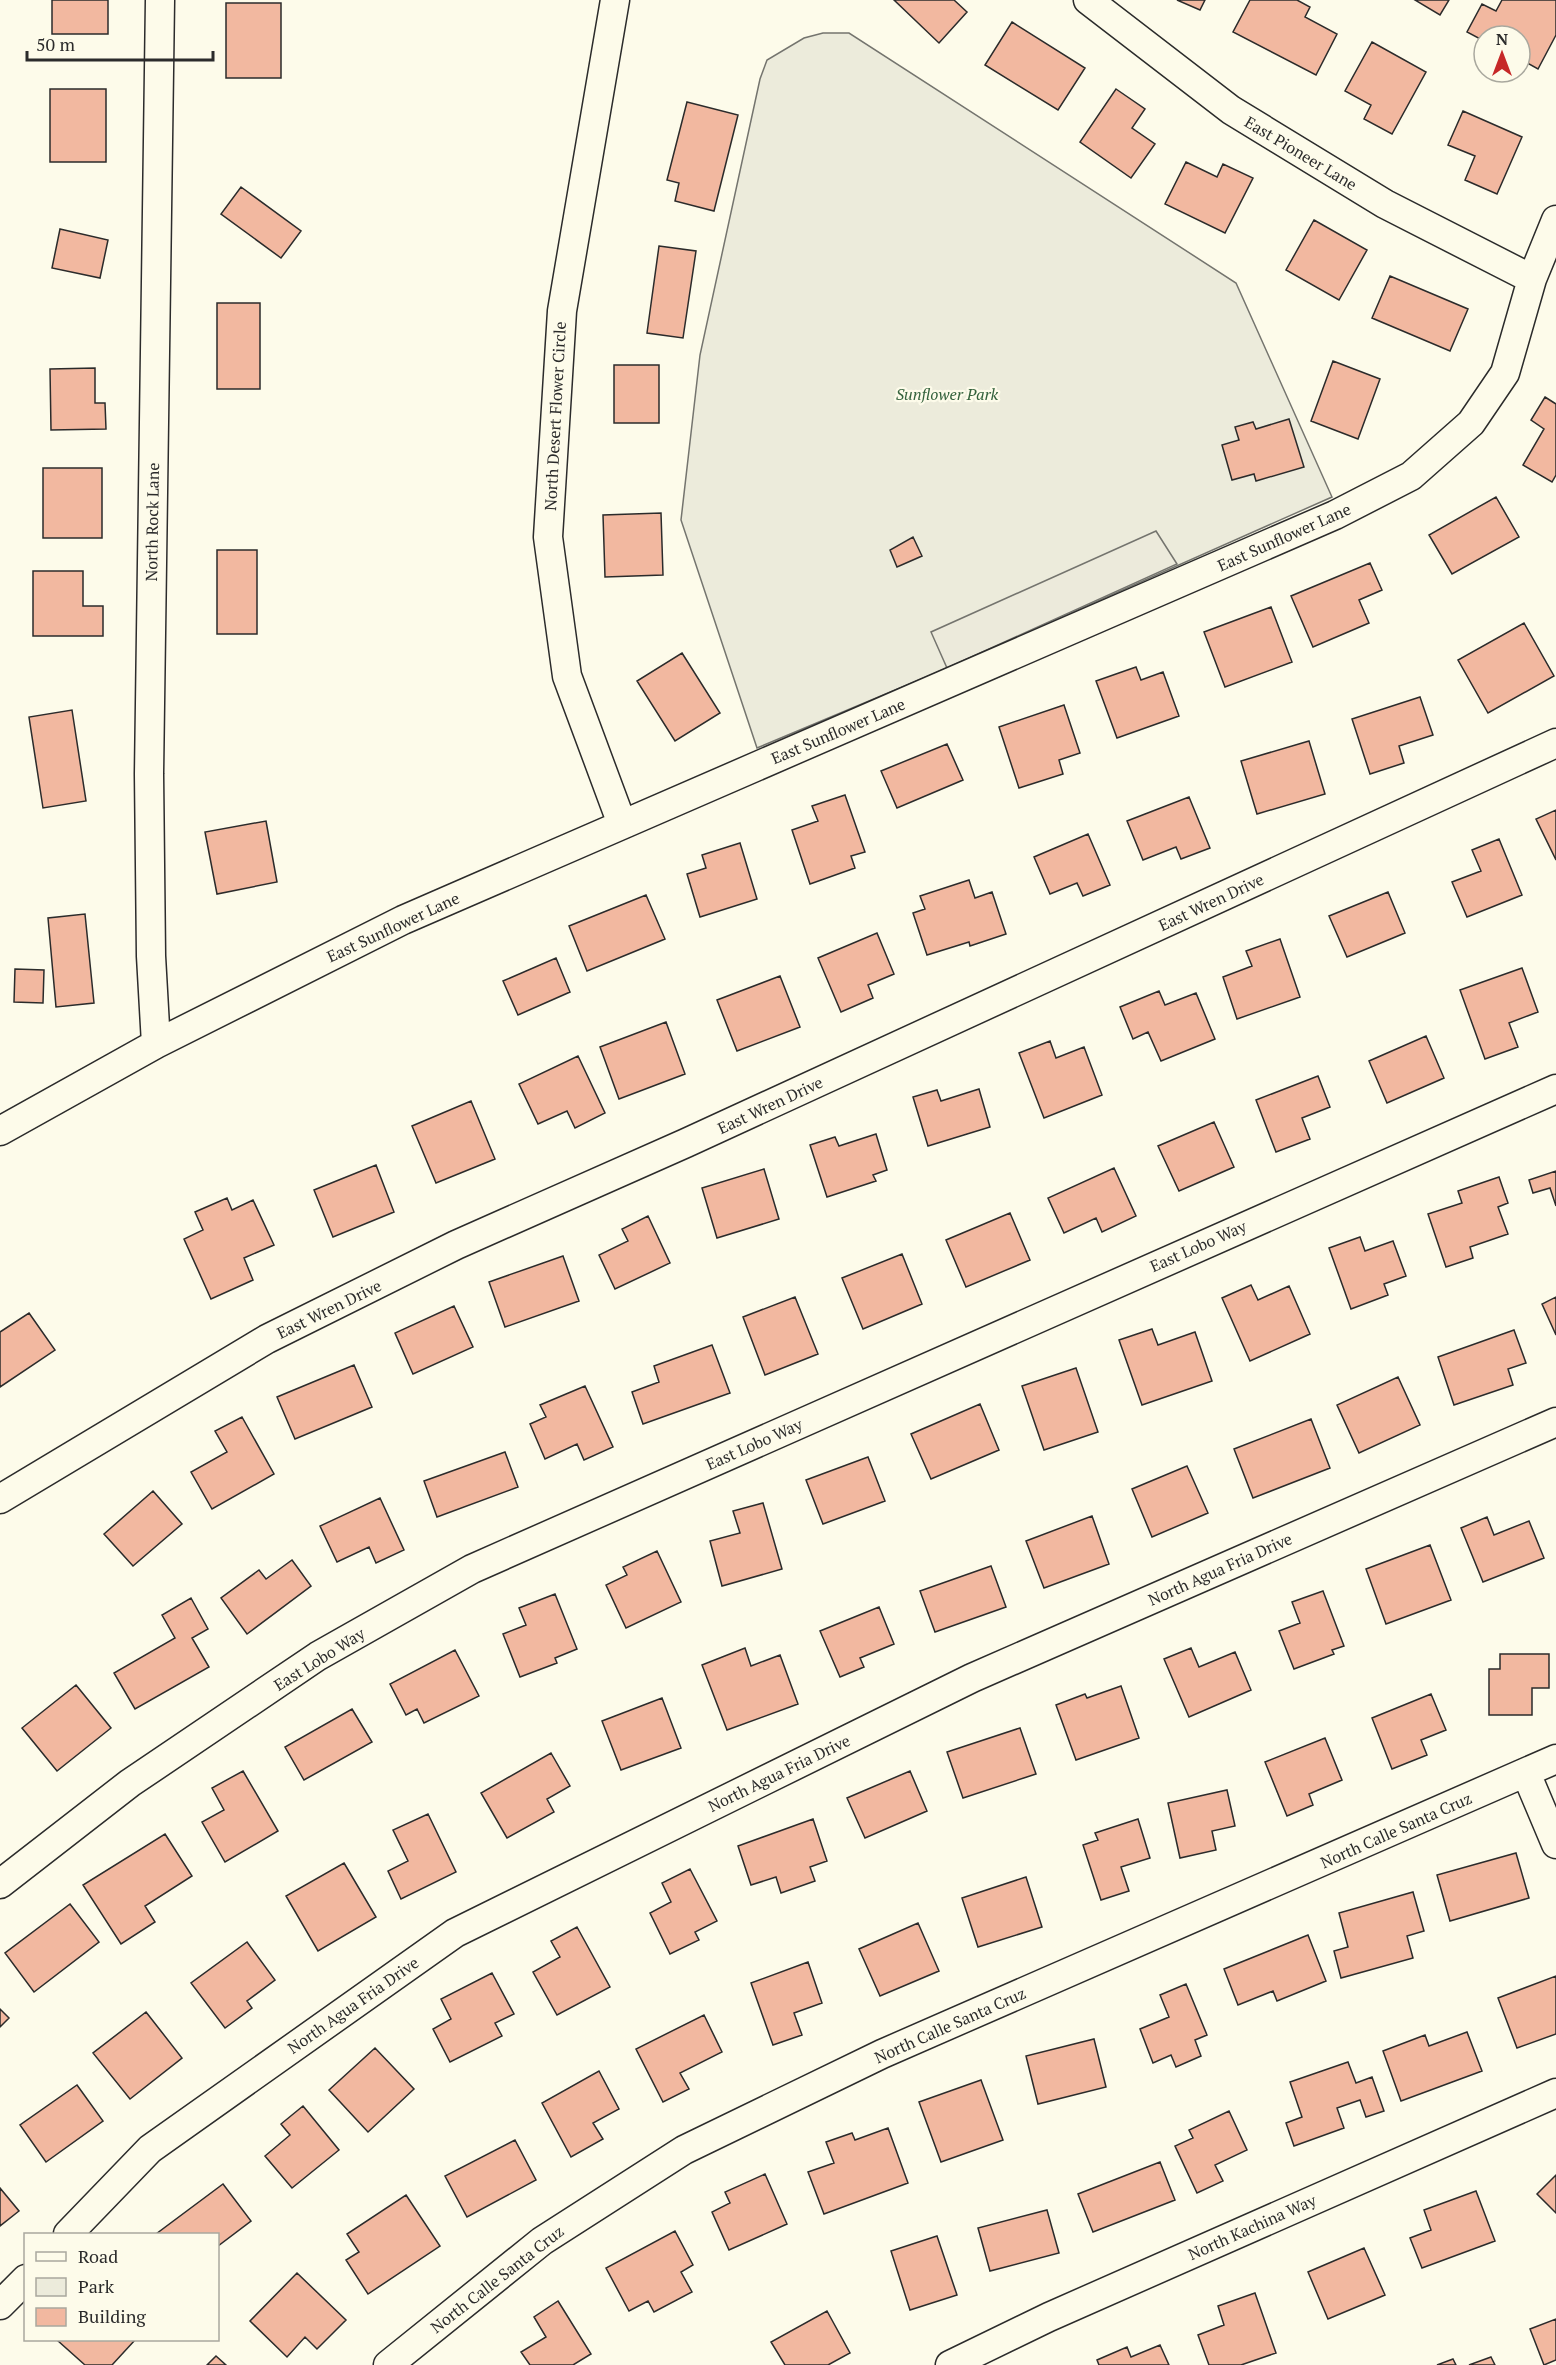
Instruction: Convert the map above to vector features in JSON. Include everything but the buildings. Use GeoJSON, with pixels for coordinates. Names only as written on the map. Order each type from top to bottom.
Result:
{"type":"FeatureCollection","features":[{"type":"Feature","properties":{"kind":"street","name":"North Rock Lane"},"geometry":{"type":"LineString","coordinates":[[156,1044],[151,956],[149,774],[160,0]]}},
{"type":"Feature","properties":{"kind":"street","name":"North Desert Flower Circle"},"geometry":{"type":"LineString","coordinates":[[615,0],[562,311],[548,537],[567,676],[622,824]]}},
{"type":"Feature","properties":{"kind":"street","name":"East Pioneer Lane"},"geometry":{"type":"LineString","coordinates":[[1088,0],[1231,110],[1385,204],[1532,279]]}},
{"type":"Feature","properties":{"kind":"street","name":"East Sunflower Lane"},"geometry":{"type":"LineString","coordinates":[[0,1131],[156,1044],[403,920],[1335,515],[1411,476],[1471,423],[1505,373],[1532,279],[1556,220]]}},
{"type":"Feature","properties":{"kind":"street","name":"East Wren Drive"},"geometry":{"type":"LineString","coordinates":[[0,1499],[267,1339],[456,1245],[686,1143],[1556,743]]}},
{"type":"Feature","properties":{"kind":"street","name":"East Lobo Way"},"geometry":{"type":"LineString","coordinates":[[0,1884],[130,1783],[318,1656],[471,1569],[1556,1089]]}},
{"type":"Feature","properties":{"kind":"street","name":"North Agua Fria Drive"},"geometry":{"type":"LineString","coordinates":[[70,2233],[150,2149],[455,1933],[972,1678],[1556,1422]]}},
{"type":"Feature","properties":{"kind":"street","name":"North Calle Santa Cruz"},"geometry":{"type":"LineString","coordinates":[[387,2365],[542,2241],[684,2150],[882,2054],[1556,1759]]}},
{"type":"Feature","properties":{"kind":"street"},"geometry":{"type":"LineString","coordinates":[[1526,1773],[1556,1844]]}},
{"type":"Feature","properties":{"kind":"street","name":"North Kachina Way"},"geometry":{"type":"LineString","coordinates":[[950,2365],[1049,2317],[1556,2093]]}},
{"type":"Feature","properties":{"kind":"street"},"geometry":{"type":"LineString","coordinates":[[0,2306],[24,2281]]}},
{"type":"Feature","properties":{"kind":"green space","name":"Sunflower Park"},"geometry":{"type":"Polygon","coordinates":[[[823,33],[849,33],[1236,283],[1332,497],[931,675],[757,748],[681,520],[700,355],[760,79],[767,60],[804,38],[823,33]]]}},
{"type":"Feature","properties":{"kind":"shaded area"},"geometry":{"type":"Polygon","coordinates":[[[1156,531],[1177,564],[947,668],[931,632],[1156,531]]]}}]}
